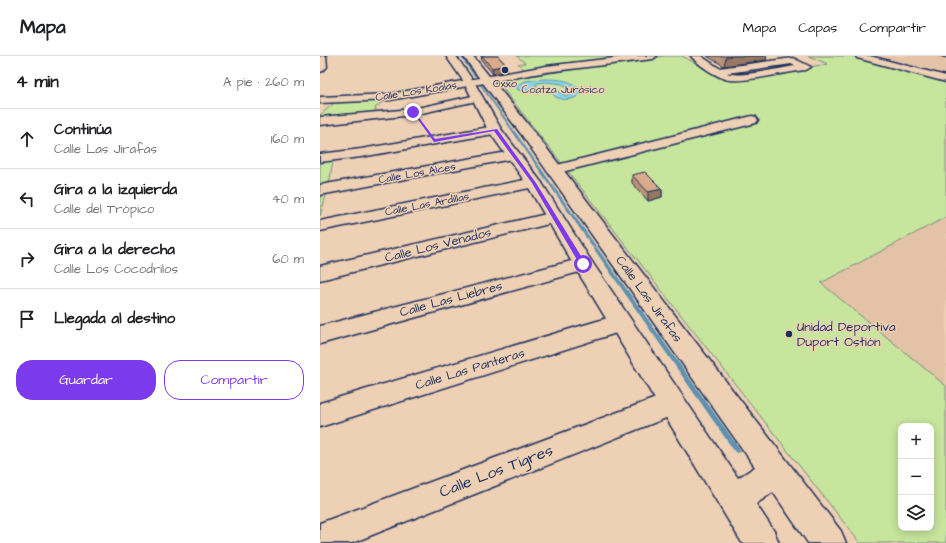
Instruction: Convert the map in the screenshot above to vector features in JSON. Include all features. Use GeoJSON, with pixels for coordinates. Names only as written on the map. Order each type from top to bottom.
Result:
{"type":"FeatureCollection","features":[{"type":"Feature","properties":{"kind":"main road","name":"Calle Las Jirafas"},"geometry":{"type":"LineString","coordinates":[[451,56],[554,170],[829,543]]}},
{"type":"Feature","properties":{"kind":"main road","name":"Calle Las Jirafas"},"geometry":{"type":"LineString","coordinates":[[468,56],[478,87],[495,130],[534,183],[583,264],[762,543]]}},
{"type":"Feature","properties":{"kind":"main road"},"geometry":{"type":"LineString","coordinates":[[734,499],[776,472]]}},
{"type":"Feature","properties":{"kind":"street"},"geometry":{"type":"LineString","coordinates":[[320,69],[322,67],[322,56]]}},
{"type":"Feature","properties":{"kind":"street"},"geometry":{"type":"LineString","coordinates":[[323,126],[336,120],[413,112],[478,87],[546,69],[653,56]]}},
{"type":"Feature","properties":{"kind":"street"},"geometry":{"type":"LineString","coordinates":[[695,56],[718,70],[730,77],[806,67],[793,61],[718,70]]}},
{"type":"Feature","properties":{"kind":"street"},"geometry":{"type":"LineString","coordinates":[[860,56],[946,79]]}},
{"type":"Feature","properties":{"kind":"street","name":"Calle Los Koalas"},"geometry":{"type":"LineString","coordinates":[[320,100],[390,97],[478,87]]}},
{"type":"Feature","properties":{"kind":"street"},"geometry":{"type":"LineString","coordinates":[[320,89],[356,90],[361,98]]}},
{"type":"Feature","properties":{"kind":"street"},"geometry":{"type":"LineString","coordinates":[[413,112],[434,140]]}},
{"type":"Feature","properties":{"kind":"street"},"geometry":{"type":"LineString","coordinates":[[373,129],[379,116]]}},
{"type":"Feature","properties":{"kind":"street"},"geometry":{"type":"LineString","coordinates":[[554,170],[752,120]]}},
{"type":"Feature","properties":{"kind":"street"},"geometry":{"type":"LineString","coordinates":[[320,158],[361,153],[495,130]]}},
{"type":"Feature","properties":{"kind":"street"},"geometry":{"type":"LineString","coordinates":[[361,153],[367,141]]}},
{"type":"Feature","properties":{"kind":"street","name":"Calle Los Alces"},"geometry":{"type":"LineString","coordinates":[[320,190],[513,155]]}},
{"type":"Feature","properties":{"kind":"street","name":"Calle Las Ardillas"},"geometry":{"type":"LineString","coordinates":[[320,226],[534,183]]}},
{"type":"Feature","properties":{"kind":"street","name":"Calle Los Venados"},"geometry":{"type":"LineString","coordinates":[[320,273],[555,217]]}},
{"type":"Feature","properties":{"kind":"street","name":"Calle Las Liebres"},"geometry":{"type":"LineString","coordinates":[[320,335],[583,264]]}},
{"type":"Feature","properties":{"kind":"street","name":"Calle Las Panteras"},"geometry":{"type":"LineString","coordinates":[[320,415],[621,323]]}},
{"type":"Feature","properties":{"kind":"street","name":"Calle Los Tigres"},"geometry":{"type":"LineString","coordinates":[[320,538],[672,404]]}},
{"type":"Feature","properties":{"kind":"shaded area"},"geometry":{"type":"Polygon","coordinates":[[[865,56],[946,56],[946,77],[865,56]]]}},
{"type":"Feature","properties":{"kind":"shaded area"},"geometry":{"type":"Polygon","coordinates":[[[946,217],[946,386],[821,283],[946,217]]]}},
{"type":"Feature","properties":{"kind":"green space"},"geometry":{"type":"Polygon","coordinates":[[[517,56],[641,56],[525,70],[518,64],[525,63],[517,56]]]}},
{"type":"Feature","properties":{"kind":"green space","name":"Unidad Deportiva Duport Ostión"},"geometry":{"type":"Polygon","coordinates":[[[665,56],[682,56],[727,80],[828,64],[808,56],[856,56],[946,80],[946,217],[821,283],[946,386],[946,543],[860,543],[497,81],[665,56]]]}},
{"type":"Feature","properties":{"kind":"green space"},"geometry":{"type":"Polygon","coordinates":[[[389,97],[375,108],[379,116],[320,121],[320,115],[339,99],[389,97]]]}},
{"type":"Feature","properties":{"kind":"green space"},"geometry":{"type":"Polygon","coordinates":[[[334,156],[328,189],[320,216],[320,158],[334,156]]]}},
{"type":"Feature","properties":{"kind":"water"},"geometry":{"type":"Polygon","coordinates":[[[554,79],[565,81],[575,85],[580,94],[572,99],[565,99],[556,97],[549,92],[524,92],[517,89],[517,85],[525,81],[554,79]],[[547,82],[537,83],[535,86],[556,90],[566,96],[572,94],[563,84],[547,82]]]}},
{"type":"Feature","properties":{"kind":"building"},"geometry":{"type":"Polygon","coordinates":[[[482,56],[498,56],[506,65],[492,68],[482,56]]]}},
{"type":"Feature","properties":{"kind":"building"},"geometry":{"type":"Polygon","coordinates":[[[645,172],[662,189],[648,192],[632,175],[645,172]]]}},
{"type":"Feature","properties":{"kind":"waterway"},"geometry":{"type":"LineString","coordinates":[[461,56],[475,76]]}},
{"type":"Feature","properties":{"kind":"waterway"},"geometry":{"type":"LineString","coordinates":[[481,86],[737,450]]}},
{"type":"Feature","properties":{"kind":"place","name":"Oxxo"},"geometry":{"type":"Point","coordinates":[505,70]}},
{"type":"Feature","properties":{"kind":"place","name":"Unidad Deportiva Duport Ostión"},"geometry":{"type":"Point","coordinates":[789,334]}},
{"type":"Feature","properties":{"kind":"route"},"geometry":{"type":"LineString","coordinates":[[413,112],[434,140],[495,130],[534,183],[583,264]]}},
{"type":"Feature","properties":{"kind":"park label","name":"Coatza Jurásico"},"geometry":{"type":"Point","coordinates":[563,89]}}]}
